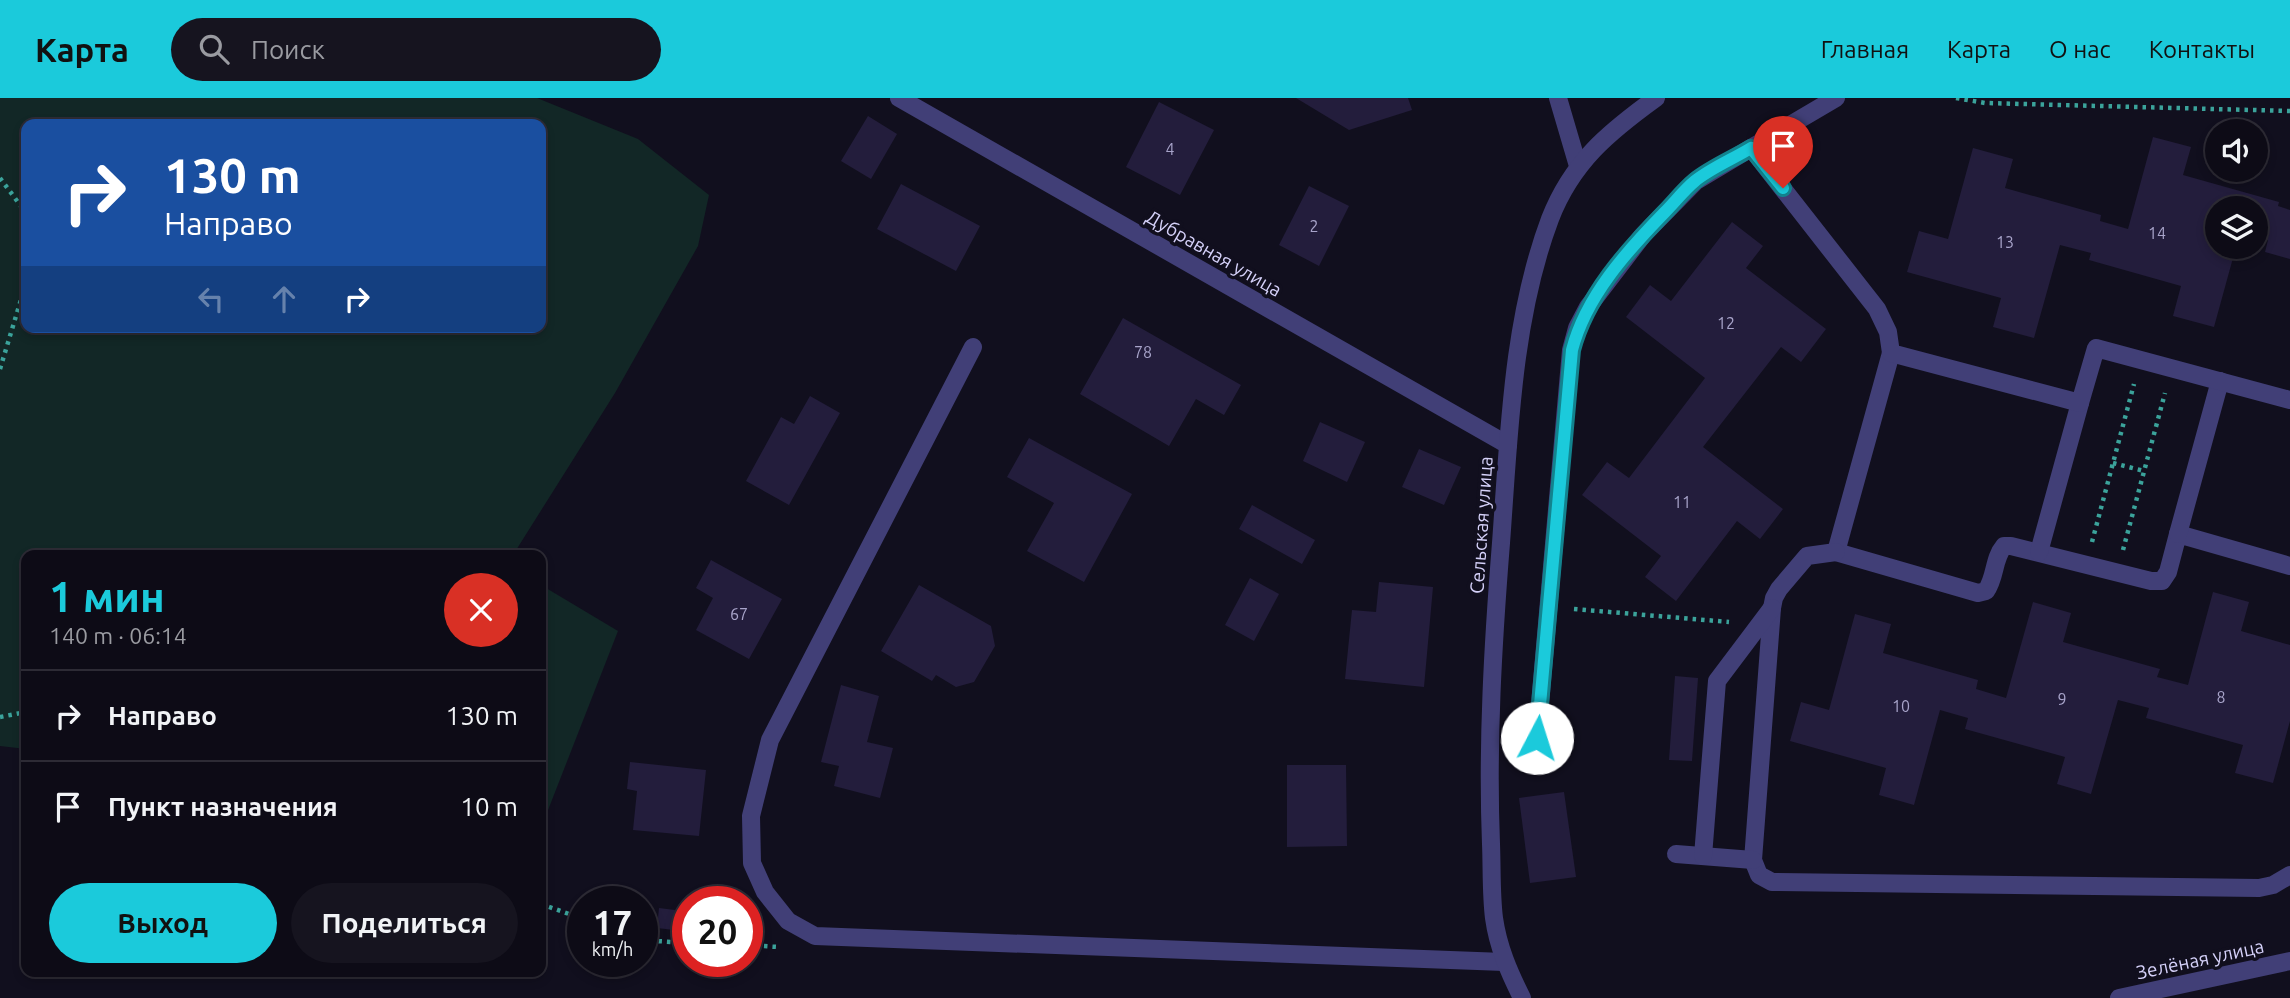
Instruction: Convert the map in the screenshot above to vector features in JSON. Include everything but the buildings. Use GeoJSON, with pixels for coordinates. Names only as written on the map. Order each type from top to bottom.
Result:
{"type":"FeatureCollection","features":[{"type":"Feature","properties":{"kind":"street","name":"Дубравная улица"},"geometry":{"type":"LineString","coordinates":[[899,98],[1508,445]]}},
{"type":"Feature","properties":{"kind":"street"},"geometry":{"type":"LineString","coordinates":[[1558,98],[1578,166]]}},
{"type":"Feature","properties":{"kind":"street","name":"Сельская улица"},"geometry":{"type":"LineString","coordinates":[[1522,998],[1504,962],[1494,919],[1490,810],[1492,652],[1508,445],[1525,302],[1551,217],[1578,166],[1611,131],[1656,98]]}},
{"type":"Feature","properties":{"kind":"street"},"geometry":{"type":"LineString","coordinates":[[1537,738],[1572,350],[1577,328],[1588,307],[1643,235],[1696,180],[1836,98]]}},
{"type":"Feature","properties":{"kind":"street"},"geometry":{"type":"LineString","coordinates":[[1751,148],[1877,309],[1888,332],[1891,353],[1836,552]]}},
{"type":"Feature","properties":{"kind":"street"},"geometry":{"type":"LineString","coordinates":[[973,347],[770,740],[751,816],[752,863],[765,892],[788,921],[815,936],[1504,962]]}},
{"type":"Feature","properties":{"kind":"street"},"geometry":{"type":"LineString","coordinates":[[2039,552],[2096,348],[2290,400]]}},
{"type":"Feature","properties":{"kind":"street"},"geometry":{"type":"LineString","coordinates":[[1891,353],[2080,403]]}},
{"type":"Feature","properties":{"kind":"street"},"geometry":{"type":"LineString","coordinates":[[2220,381],[2168,572],[2162,581],[2151,581],[2039,552],[2004,546],[1999,552],[1990,585],[1986,591],[1978,593],[1836,552],[1816,553],[1801,561],[1779,589],[1772,608],[1753,860],[1759,876],[1772,882],[2259,888],[2273,885],[2290,875]]}},
{"type":"Feature","properties":{"kind":"street"},"geometry":{"type":"LineString","coordinates":[[2178,534],[2290,566]]}},
{"type":"Feature","properties":{"kind":"street"},"geometry":{"type":"LineString","coordinates":[[1703,856],[1717,681],[1772,608]]}},
{"type":"Feature","properties":{"kind":"street"},"geometry":{"type":"LineString","coordinates":[[1676,854],[1753,860]]}},
{"type":"Feature","properties":{"kind":"street","name":"Зелёная улица"},"geometry":{"type":"LineString","coordinates":[[2119,998],[2290,961]]}},
{"type":"Feature","properties":{"kind":"path"},"geometry":{"type":"LineString","coordinates":[[1956,98],[1985,103],[2290,111]]}},
{"type":"Feature","properties":{"kind":"path"},"geometry":{"type":"LineString","coordinates":[[0,178],[21,206]]}},
{"type":"Feature","properties":{"kind":"path"},"geometry":{"type":"LineString","coordinates":[[0,369],[21,300]]}},
{"type":"Feature","properties":{"kind":"path"},"geometry":{"type":"LineString","coordinates":[[2085,565],[2140,360]]}},
{"type":"Feature","properties":{"kind":"path"},"geometry":{"type":"LineString","coordinates":[[2117,573],[2171,368]]}},
{"type":"Feature","properties":{"kind":"path"},"geometry":{"type":"LineString","coordinates":[[2113,463],[2144,471]]}},
{"type":"Feature","properties":{"kind":"path"},"geometry":{"type":"LineString","coordinates":[[1549,607],[1758,624]]}},
{"type":"Feature","properties":{"kind":"path"},"geometry":{"type":"LineString","coordinates":[[0,718],[21,713]]}},
{"type":"Feature","properties":{"kind":"path"},"geometry":{"type":"LineString","coordinates":[[546,906],[567,913]]}},
{"type":"Feature","properties":{"kind":"green space"},"geometry":{"type":"Polygon","coordinates":[[[0,98],[537,98],[638,139],[709,195],[698,246],[615,393],[516,550],[21,550],[21,748],[0,746],[0,98]]]}},
{"type":"Feature","properties":{"kind":"green space"},"geometry":{"type":"Polygon","coordinates":[[[546,588],[618,631],[546,815],[546,588]]]}},
{"type":"Feature","properties":{"kind":"route"},"geometry":{"type":"LineString","coordinates":[[1537,738],[1572,350],[1577,328],[1588,307],[1615,269],[1643,235],[1696,180],[1751,148],[1783,188]]}}]}
